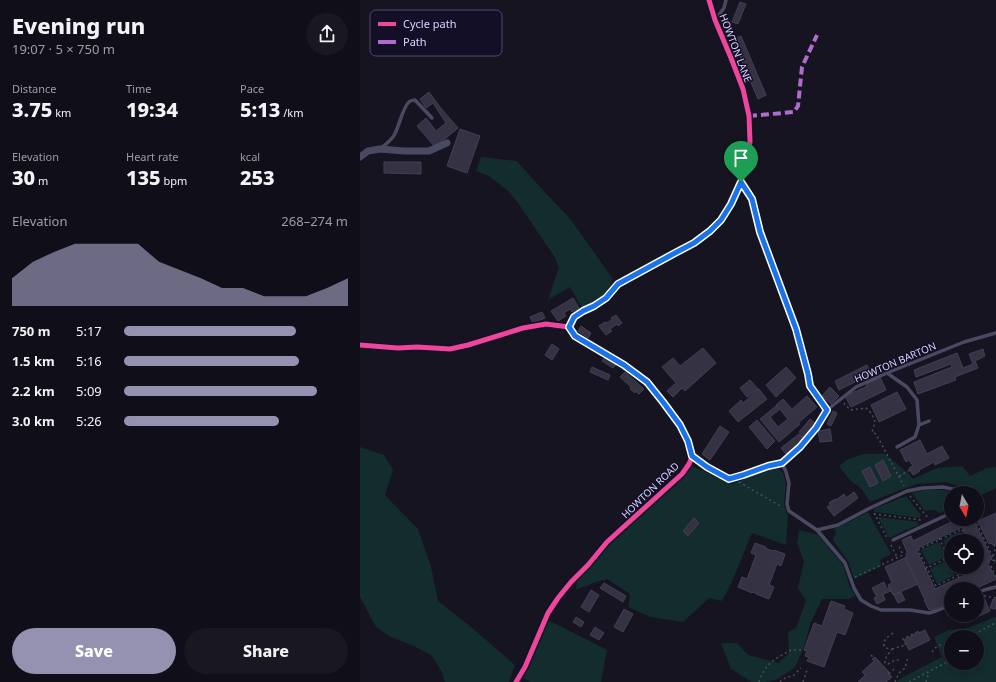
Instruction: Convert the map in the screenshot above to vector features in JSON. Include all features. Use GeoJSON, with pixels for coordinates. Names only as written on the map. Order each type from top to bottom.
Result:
{"type":"FeatureCollection","features":[{"type":"Feature","properties":{"kind":"street","name":"HOWTON LANE"},"geometry":{"type":"LineString","coordinates":[[569,327],[574,317],[606,298],[618,284],[694,243],[710,231],[721,220],[731,204],[741,182],[750,142],[749,116],[743,89],[715,20],[709,0]]}},
{"type":"Feature","properties":{"kind":"street"},"geometry":{"type":"LineString","coordinates":[[360,157],[368,151],[380,148],[404,151],[429,151],[447,143]]}},
{"type":"Feature","properties":{"kind":"street"},"geometry":{"type":"LineString","coordinates":[[360,345],[398,348],[417,347],[450,349],[524,328],[546,324],[569,327],[575,336],[624,365],[647,382],[680,425],[688,441],[692,456]]}},
{"type":"Feature","properties":{"kind":"street","name":"HOWTON ROAD"},"geometry":{"type":"LineString","coordinates":[[516,682],[525,667],[548,613],[558,598],[607,542],[682,474],[692,456]]}},
{"type":"Feature","properties":{"kind":"lane"},"geometry":{"type":"LineString","coordinates":[[715,20],[724,8],[726,0]]}},
{"type":"Feature","properties":{"kind":"lane"},"geometry":{"type":"LineString","coordinates":[[380,148],[393,137],[398,129],[403,113],[410,101],[415,100],[432,118]]}},
{"type":"Feature","properties":{"kind":"lane"},"geometry":{"type":"LineString","coordinates":[[741,182],[752,199],[760,232],[796,329],[810,386],[827,410]]}},
{"type":"Feature","properties":{"kind":"lane","name":"HOWTON BARTON"},"geometry":{"type":"LineString","coordinates":[[782,463],[800,447],[816,428],[827,410],[856,387],[964,342],[996,333]]}},
{"type":"Feature","properties":{"kind":"lane"},"geometry":{"type":"LineString","coordinates":[[887,373],[907,387],[917,400],[919,425],[915,437],[897,447]]}},
{"type":"Feature","properties":{"kind":"lane"},"geometry":{"type":"LineString","coordinates":[[919,425],[929,421]]}},
{"type":"Feature","properties":{"kind":"lane"},"geometry":{"type":"LineString","coordinates":[[692,456],[707,467],[729,479],[782,463],[789,482],[787,504],[789,511],[817,530],[845,564],[854,588],[861,600],[881,610],[910,610],[929,613],[944,608]]}},
{"type":"Feature","properties":{"kind":"lane"},"geometry":{"type":"LineString","coordinates":[[817,530],[838,524],[906,491],[923,488],[944,487]]}},
{"type":"Feature","properties":{"kind":"lane"},"geometry":{"type":"LineString","coordinates":[[894,539],[944,516]]}},
{"type":"Feature","properties":{"kind":"lane"},"geometry":{"type":"LineString","coordinates":[[984,590],[996,587]]}},
{"type":"Feature","properties":{"kind":"path"},"geometry":{"type":"LineString","coordinates":[[842,398],[846,406],[851,410],[866,408],[872,414],[875,422],[872,432],[876,434],[906,491],[931,522]]}},
{"type":"Feature","properties":{"kind":"path"},"geometry":{"type":"LineString","coordinates":[[899,476],[910,470]]}},
{"type":"Feature","properties":{"kind":"path"},"geometry":{"type":"LineString","coordinates":[[741,483],[789,511]]}},
{"type":"Feature","properties":{"kind":"path"},"geometry":{"type":"LineString","coordinates":[[897,557],[874,514],[918,520]]}},
{"type":"Feature","properties":{"kind":"path"},"geometry":{"type":"LineString","coordinates":[[977,526],[996,564]]}},
{"type":"Feature","properties":{"kind":"path"},"geometry":{"type":"LineString","coordinates":[[950,534],[962,529],[964,534]]}},
{"type":"Feature","properties":{"kind":"path"},"geometry":{"type":"LineString","coordinates":[[944,536],[917,550],[936,586],[962,574]]}},
{"type":"Feature","properties":{"kind":"path"},"geometry":{"type":"LineString","coordinates":[[940,538],[944,546]]}},
{"type":"Feature","properties":{"kind":"path"},"geometry":{"type":"LineString","coordinates":[[851,579],[903,555],[894,539]]}},
{"type":"Feature","properties":{"kind":"path"},"geometry":{"type":"LineString","coordinates":[[994,544],[995,550],[993,558],[988,562],[996,577]]}},
{"type":"Feature","properties":{"kind":"path"},"geometry":{"type":"LineString","coordinates":[[926,568],[944,560]]}},
{"type":"Feature","properties":{"kind":"path"},"geometry":{"type":"LineString","coordinates":[[985,596],[996,598]]}},
{"type":"Feature","properties":{"kind":"path"},"geometry":{"type":"LineString","coordinates":[[982,630],[996,623]]}},
{"type":"Feature","properties":{"kind":"path"},"geometry":{"type":"LineString","coordinates":[[893,632],[884,642],[884,646],[886,648],[892,649],[906,644],[903,640],[915,633]]}},
{"type":"Feature","properties":{"kind":"path"},"geometry":{"type":"LineString","coordinates":[[932,652],[937,646],[944,644]]}},
{"type":"Feature","properties":{"kind":"path"},"geometry":{"type":"LineString","coordinates":[[892,649],[885,659],[885,663],[888,664],[895,660],[900,660]]}},
{"type":"Feature","properties":{"kind":"path"},"geometry":{"type":"LineString","coordinates":[[759,682],[767,666],[775,659],[791,650],[801,650]]}},
{"type":"Feature","properties":{"kind":"path"},"geometry":{"type":"LineString","coordinates":[[871,655],[874,658]]}},
{"type":"Feature","properties":{"kind":"path"},"geometry":{"type":"LineString","coordinates":[[895,682],[899,673],[905,668],[908,657]]}},
{"type":"Feature","properties":{"kind":"path"},"geometry":{"type":"LineString","coordinates":[[909,682],[944,664]]}},
{"type":"Feature","properties":{"kind":"path"},"geometry":{"type":"LineString","coordinates":[[890,674],[896,667]]}},
{"type":"Feature","properties":{"kind":"path"},"geometry":{"type":"LineString","coordinates":[[780,682],[783,679],[794,675],[801,668]]}},
{"type":"Feature","properties":{"kind":"path"},"geometry":{"type":"LineString","coordinates":[[803,682],[807,670]]}},
{"type":"Feature","properties":{"kind":"path"},"geometry":{"type":"LineString","coordinates":[[926,682],[929,672]]}},
{"type":"Feature","properties":{"kind":"green space"},"geometry":{"type":"Polygon","coordinates":[[[481,157],[517,161],[571,220],[613,279],[603,296],[597,301],[582,308],[570,287],[548,300],[559,267],[554,256],[518,203],[507,190],[489,176],[476,171],[481,157]]]}},
{"type":"Feature","properties":{"kind":"green space"},"geometry":{"type":"Polygon","coordinates":[[[360,447],[384,455],[393,470],[385,495],[418,529],[431,567],[438,601],[470,626],[515,665],[509,682],[445,682],[442,672],[431,655],[389,636],[376,627],[360,597],[360,447]]]}},
{"type":"Feature","properties":{"kind":"green space"},"geometry":{"type":"Polygon","coordinates":[[[863,454],[885,454],[913,479],[937,468],[962,466],[970,476],[987,468],[996,467],[996,488],[984,494],[984,486],[959,486],[946,482],[916,484],[870,502],[862,489],[851,481],[839,466],[848,459],[863,454]]]}},
{"type":"Feature","properties":{"kind":"green space"},"geometry":{"type":"Polygon","coordinates":[[[690,466],[731,484],[768,470],[778,468],[783,473],[786,483],[784,504],[788,516],[786,545],[752,533],[731,584],[722,601],[709,598],[683,622],[651,617],[628,607],[630,594],[607,579],[576,590],[577,581],[608,544],[684,477],[690,466]]]}},
{"type":"Feature","properties":{"kind":"green space"},"geometry":{"type":"Polygon","coordinates":[[[924,490],[944,490],[944,511],[940,513],[933,510],[925,511],[912,493],[924,490]]]}},
{"type":"Feature","properties":{"kind":"green space"},"geometry":{"type":"Polygon","coordinates":[[[906,496],[921,515],[919,518],[875,512],[873,509],[906,496]]]}},
{"type":"Feature","properties":{"kind":"green space"},"geometry":{"type":"Polygon","coordinates":[[[868,512],[891,554],[880,560],[881,566],[854,579],[849,563],[833,540],[836,532],[833,529],[868,512]]]}},
{"type":"Feature","properties":{"kind":"green space"},"geometry":{"type":"Polygon","coordinates":[[[878,517],[918,522],[918,525],[889,538],[878,517]]]}},
{"type":"Feature","properties":{"kind":"green space"},"geometry":{"type":"Polygon","coordinates":[[[799,530],[818,535],[843,565],[850,587],[855,596],[848,599],[822,599],[811,622],[803,650],[795,667],[778,679],[766,682],[752,682],[731,669],[721,643],[737,643],[748,655],[778,663],[789,653],[788,632],[796,628],[806,601],[798,588],[804,561],[797,543],[799,530]]]}},
{"type":"Feature","properties":{"kind":"green space"},"geometry":{"type":"Polygon","coordinates":[[[960,531],[962,534],[954,534],[960,531]]]}},
{"type":"Feature","properties":{"kind":"green space"},"geometry":{"type":"Polygon","coordinates":[[[939,542],[944,552],[944,558],[929,565],[921,550],[939,542]]]}},
{"type":"Feature","properties":{"kind":"green space"},"geometry":{"type":"Polygon","coordinates":[[[944,562],[944,574],[955,575],[937,584],[930,569],[944,562]]]}},
{"type":"Feature","properties":{"kind":"green space"},"geometry":{"type":"Polygon","coordinates":[[[996,617],[996,682],[897,682],[901,678],[942,657],[934,637],[944,632],[944,670],[984,670],[984,630],[949,630],[968,628],[996,617]]]}},
{"type":"Feature","properties":{"kind":"green space"},"geometry":{"type":"Polygon","coordinates":[[[548,620],[607,650],[601,682],[531,682],[523,678],[548,620]]]}},
{"type":"Feature","properties":{"kind":"building"},"geometry":{"type":"Polygon","coordinates":[[[740,2],[746,4],[738,24],[732,22],[740,2]]]}},
{"type":"Feature","properties":{"kind":"building"},"geometry":{"type":"Polygon","coordinates":[[[741,36],[766,95],[758,99],[733,40],[741,36]]]}},
{"type":"Feature","properties":{"kind":"building"},"geometry":{"type":"Polygon","coordinates":[[[429,92],[458,128],[435,147],[417,126],[426,118],[436,131],[446,123],[433,103],[426,108],[420,99],[429,92]]]}},
{"type":"Feature","properties":{"kind":"building"},"geometry":{"type":"Polygon","coordinates":[[[460,129],[480,136],[467,173],[447,166],[460,129]]]}},
{"type":"Feature","properties":{"kind":"building"},"geometry":{"type":"Polygon","coordinates":[[[384,162],[421,162],[421,174],[384,173],[384,162]]]}},
{"type":"Feature","properties":{"kind":"building"},"geometry":{"type":"Polygon","coordinates":[[[573,298],[579,308],[572,312],[570,309],[564,313],[566,316],[558,321],[551,311],[573,298]]]}},
{"type":"Feature","properties":{"kind":"building"},"geometry":{"type":"Polygon","coordinates":[[[542,312],[545,318],[533,323],[530,317],[542,312]]]}},
{"type":"Feature","properties":{"kind":"building"},"geometry":{"type":"Polygon","coordinates":[[[616,315],[622,323],[618,326],[617,324],[610,329],[612,331],[606,335],[599,326],[612,320],[611,318],[616,315]]]}},
{"type":"Feature","properties":{"kind":"building"},"geometry":{"type":"Polygon","coordinates":[[[581,326],[591,333],[588,338],[578,331],[581,326]]]}},
{"type":"Feature","properties":{"kind":"building"},"geometry":{"type":"Polygon","coordinates":[[[552,344],[559,349],[552,360],[545,355],[552,344]]]}},
{"type":"Feature","properties":{"kind":"building"},"geometry":{"type":"Polygon","coordinates":[[[703,348],[716,363],[685,391],[682,388],[673,397],[667,391],[676,383],[662,367],[673,358],[680,366],[703,348]]]}},
{"type":"Feature","properties":{"kind":"building"},"geometry":{"type":"Polygon","coordinates":[[[983,349],[985,356],[975,361],[978,368],[955,377],[956,380],[918,394],[914,382],[952,367],[951,364],[916,377],[914,370],[957,353],[963,368],[973,364],[969,354],[983,349]]]}},
{"type":"Feature","properties":{"kind":"building"},"geometry":{"type":"Polygon","coordinates":[[[604,358],[616,365],[613,368],[602,361],[604,358]]]}},
{"type":"Feature","properties":{"kind":"building"},"geometry":{"type":"Polygon","coordinates":[[[867,365],[871,374],[839,390],[835,381],[867,365]]]}},
{"type":"Feature","properties":{"kind":"building"},"geometry":{"type":"Polygon","coordinates":[[[592,367],[610,375],[608,380],[590,372],[592,367]]]}},
{"type":"Feature","properties":{"kind":"building"},"geometry":{"type":"Polygon","coordinates":[[[786,367],[796,378],[776,397],[766,385],[786,367]]]}},
{"type":"Feature","properties":{"kind":"building"},"geometry":{"type":"Polygon","coordinates":[[[625,372],[644,389],[639,394],[630,389],[631,387],[620,377],[625,372]]]}},
{"type":"Feature","properties":{"kind":"building"},"geometry":{"type":"Polygon","coordinates":[[[880,377],[886,390],[851,407],[845,396],[866,387],[867,384],[880,377]]]}},
{"type":"Feature","properties":{"kind":"building"},"geometry":{"type":"Polygon","coordinates":[[[750,380],[758,389],[747,397],[740,388],[750,380]]]}},
{"type":"Feature","properties":{"kind":"building"},"geometry":{"type":"Polygon","coordinates":[[[830,387],[839,396],[831,404],[822,396],[830,387]]]}},
{"type":"Feature","properties":{"kind":"building"},"geometry":{"type":"Polygon","coordinates":[[[759,389],[767,399],[738,422],[729,411],[741,400],[743,403],[759,389]]]}},
{"type":"Feature","properties":{"kind":"building"},"geometry":{"type":"Polygon","coordinates":[[[897,392],[906,409],[879,422],[871,405],[897,392]]]}},
{"type":"Feature","properties":{"kind":"building"},"geometry":{"type":"Polygon","coordinates":[[[807,396],[817,407],[779,442],[760,419],[776,406],[779,410],[770,417],[778,427],[788,419],[776,405],[783,399],[792,409],[807,396]]]}},
{"type":"Feature","properties":{"kind":"building"},"geometry":{"type":"Polygon","coordinates":[[[833,411],[837,413],[831,426],[827,424],[833,411]]]}},
{"type":"Feature","properties":{"kind":"building"},"geometry":{"type":"Polygon","coordinates":[[[810,419],[816,424],[804,438],[799,432],[810,419]]]}},
{"type":"Feature","properties":{"kind":"building"},"geometry":{"type":"Polygon","coordinates":[[[757,420],[775,441],[767,449],[749,427],[757,420]]]}},
{"type":"Feature","properties":{"kind":"building"},"geometry":{"type":"Polygon","coordinates":[[[720,426],[729,432],[710,460],[702,454],[720,426]]]}},
{"type":"Feature","properties":{"kind":"building"},"geometry":{"type":"Polygon","coordinates":[[[830,429],[832,441],[820,442],[818,431],[830,429]]]}},
{"type":"Feature","properties":{"kind":"building"},"geometry":{"type":"Polygon","coordinates":[[[799,434],[804,439],[786,454],[781,448],[799,434]]]}},
{"type":"Feature","properties":{"kind":"building"},"geometry":{"type":"Polygon","coordinates":[[[920,440],[927,454],[942,446],[949,458],[935,465],[934,462],[913,475],[909,468],[913,466],[909,460],[906,462],[900,450],[920,440]]]}},
{"type":"Feature","properties":{"kind":"building"},"geometry":{"type":"Polygon","coordinates":[[[883,460],[891,476],[883,481],[875,465],[883,460]]]}},
{"type":"Feature","properties":{"kind":"building"},"geometry":{"type":"Polygon","coordinates":[[[870,467],[878,483],[870,487],[862,471],[870,467]]]}},
{"type":"Feature","properties":{"kind":"building"},"geometry":{"type":"Polygon","coordinates":[[[854,492],[858,498],[834,516],[827,507],[831,504],[829,503],[844,494],[846,498],[854,492]]]}},
{"type":"Feature","properties":{"kind":"building"},"geometry":{"type":"Polygon","coordinates":[[[996,513],[996,544],[989,544],[980,526],[984,526],[984,518],[996,513]]]}},
{"type":"Feature","properties":{"kind":"building"},"geometry":{"type":"Polygon","coordinates":[[[694,518],[699,523],[688,536],[683,531],[694,518]]]}},
{"type":"Feature","properties":{"kind":"building"},"geometry":{"type":"Polygon","coordinates":[[[944,526],[976,526],[980,534],[966,534],[962,527],[947,534],[944,534],[944,536],[916,549],[935,589],[944,585],[944,605],[932,610],[929,610],[905,557],[907,556],[907,552],[902,540],[911,536],[913,541],[944,526]]]}},
{"type":"Feature","properties":{"kind":"building"},"geometry":{"type":"Polygon","coordinates":[[[984,542],[992,559],[987,562],[996,579],[984,585],[984,582],[950,582],[967,574],[984,574],[984,542]]]}},
{"type":"Feature","properties":{"kind":"building"},"geometry":{"type":"Polygon","coordinates":[[[755,543],[773,551],[774,550],[785,554],[781,566],[777,564],[769,585],[774,587],[769,599],[738,587],[742,577],[747,579],[756,555],[751,553],[755,543]]]}},
{"type":"Feature","properties":{"kind":"building"},"geometry":{"type":"Polygon","coordinates":[[[905,558],[918,584],[893,595],[888,585],[892,583],[885,567],[905,558]]]}},
{"type":"Feature","properties":{"kind":"building"},"geometry":{"type":"Polygon","coordinates":[[[884,582],[887,589],[889,588],[891,591],[883,594],[885,600],[877,604],[874,598],[877,597],[872,588],[884,582]]]}},
{"type":"Feature","properties":{"kind":"building"},"geometry":{"type":"Polygon","coordinates":[[[604,583],[626,596],[623,602],[600,588],[604,583]]]}},
{"type":"Feature","properties":{"kind":"building"},"geometry":{"type":"Polygon","coordinates":[[[591,590],[599,595],[589,612],[581,607],[591,590]]]}},
{"type":"Feature","properties":{"kind":"building"},"geometry":{"type":"Polygon","coordinates":[[[901,592],[905,600],[898,603],[894,595],[901,592]]]}},
{"type":"Feature","properties":{"kind":"building"},"geometry":{"type":"Polygon","coordinates":[[[984,598],[990,611],[984,614],[984,598]]]}},
{"type":"Feature","properties":{"kind":"building"},"geometry":{"type":"Polygon","coordinates":[[[993,599],[996,600],[996,609],[990,608],[993,599]]]}},
{"type":"Feature","properties":{"kind":"building"},"geometry":{"type":"Polygon","coordinates":[[[831,601],[845,606],[844,609],[853,613],[845,635],[837,632],[824,667],[807,661],[809,657],[805,656],[807,651],[804,650],[814,623],[822,626],[831,601]]]}},
{"type":"Feature","properties":{"kind":"building"},"geometry":{"type":"Polygon","coordinates":[[[624,609],[633,614],[623,632],[614,627],[624,609]]]}},
{"type":"Feature","properties":{"kind":"building"},"geometry":{"type":"Polygon","coordinates":[[[576,617],[584,622],[581,627],[573,622],[576,617]]]}},
{"type":"Feature","properties":{"kind":"building"},"geometry":{"type":"Polygon","coordinates":[[[595,627],[604,633],[599,640],[590,635],[595,627]]]}},
{"type":"Feature","properties":{"kind":"building"},"geometry":{"type":"Polygon","coordinates":[[[925,630],[930,640],[909,650],[904,640],[918,631],[919,633],[925,630]]]}},
{"type":"Feature","properties":{"kind":"building"},"geometry":{"type":"Polygon","coordinates":[[[875,657],[892,677],[886,682],[858,682],[865,675],[862,672],[874,661],[872,659],[875,657]]]}},
{"type":"Feature","properties":{"kind":"marked path"},"geometry":{"type":"LineString","coordinates":[[749,116],[794,112],[798,106],[802,67],[817,35]]}},
{"type":"Feature","properties":{"kind":"cycle path"},"geometry":{"type":"LineString","coordinates":[[569,327],[574,317],[606,298],[618,283],[694,243],[710,231],[721,220],[731,204],[741,182],[750,142],[749,116],[743,89],[715,20],[709,0]]}},
{"type":"Feature","properties":{"kind":"cycle path"},"geometry":{"type":"LineString","coordinates":[[360,345],[398,348],[417,347],[450,349],[523,328],[546,324],[569,327],[575,336],[624,365],[647,382],[680,425],[688,441],[692,457],[682,474],[607,542],[558,598],[548,613],[525,667],[516,682]]}},
{"type":"Feature","properties":{"kind":"route"},"geometry":{"type":"LineString","coordinates":[[741,182],[752,199],[760,232],[796,329],[810,386],[827,410],[816,428],[800,447],[782,463],[729,479],[707,467],[692,456],[688,441],[680,425],[647,382],[624,365],[575,336],[569,327],[574,317],[606,298],[618,284],[694,243],[710,231],[721,220],[731,204],[741,182]]}}]}
